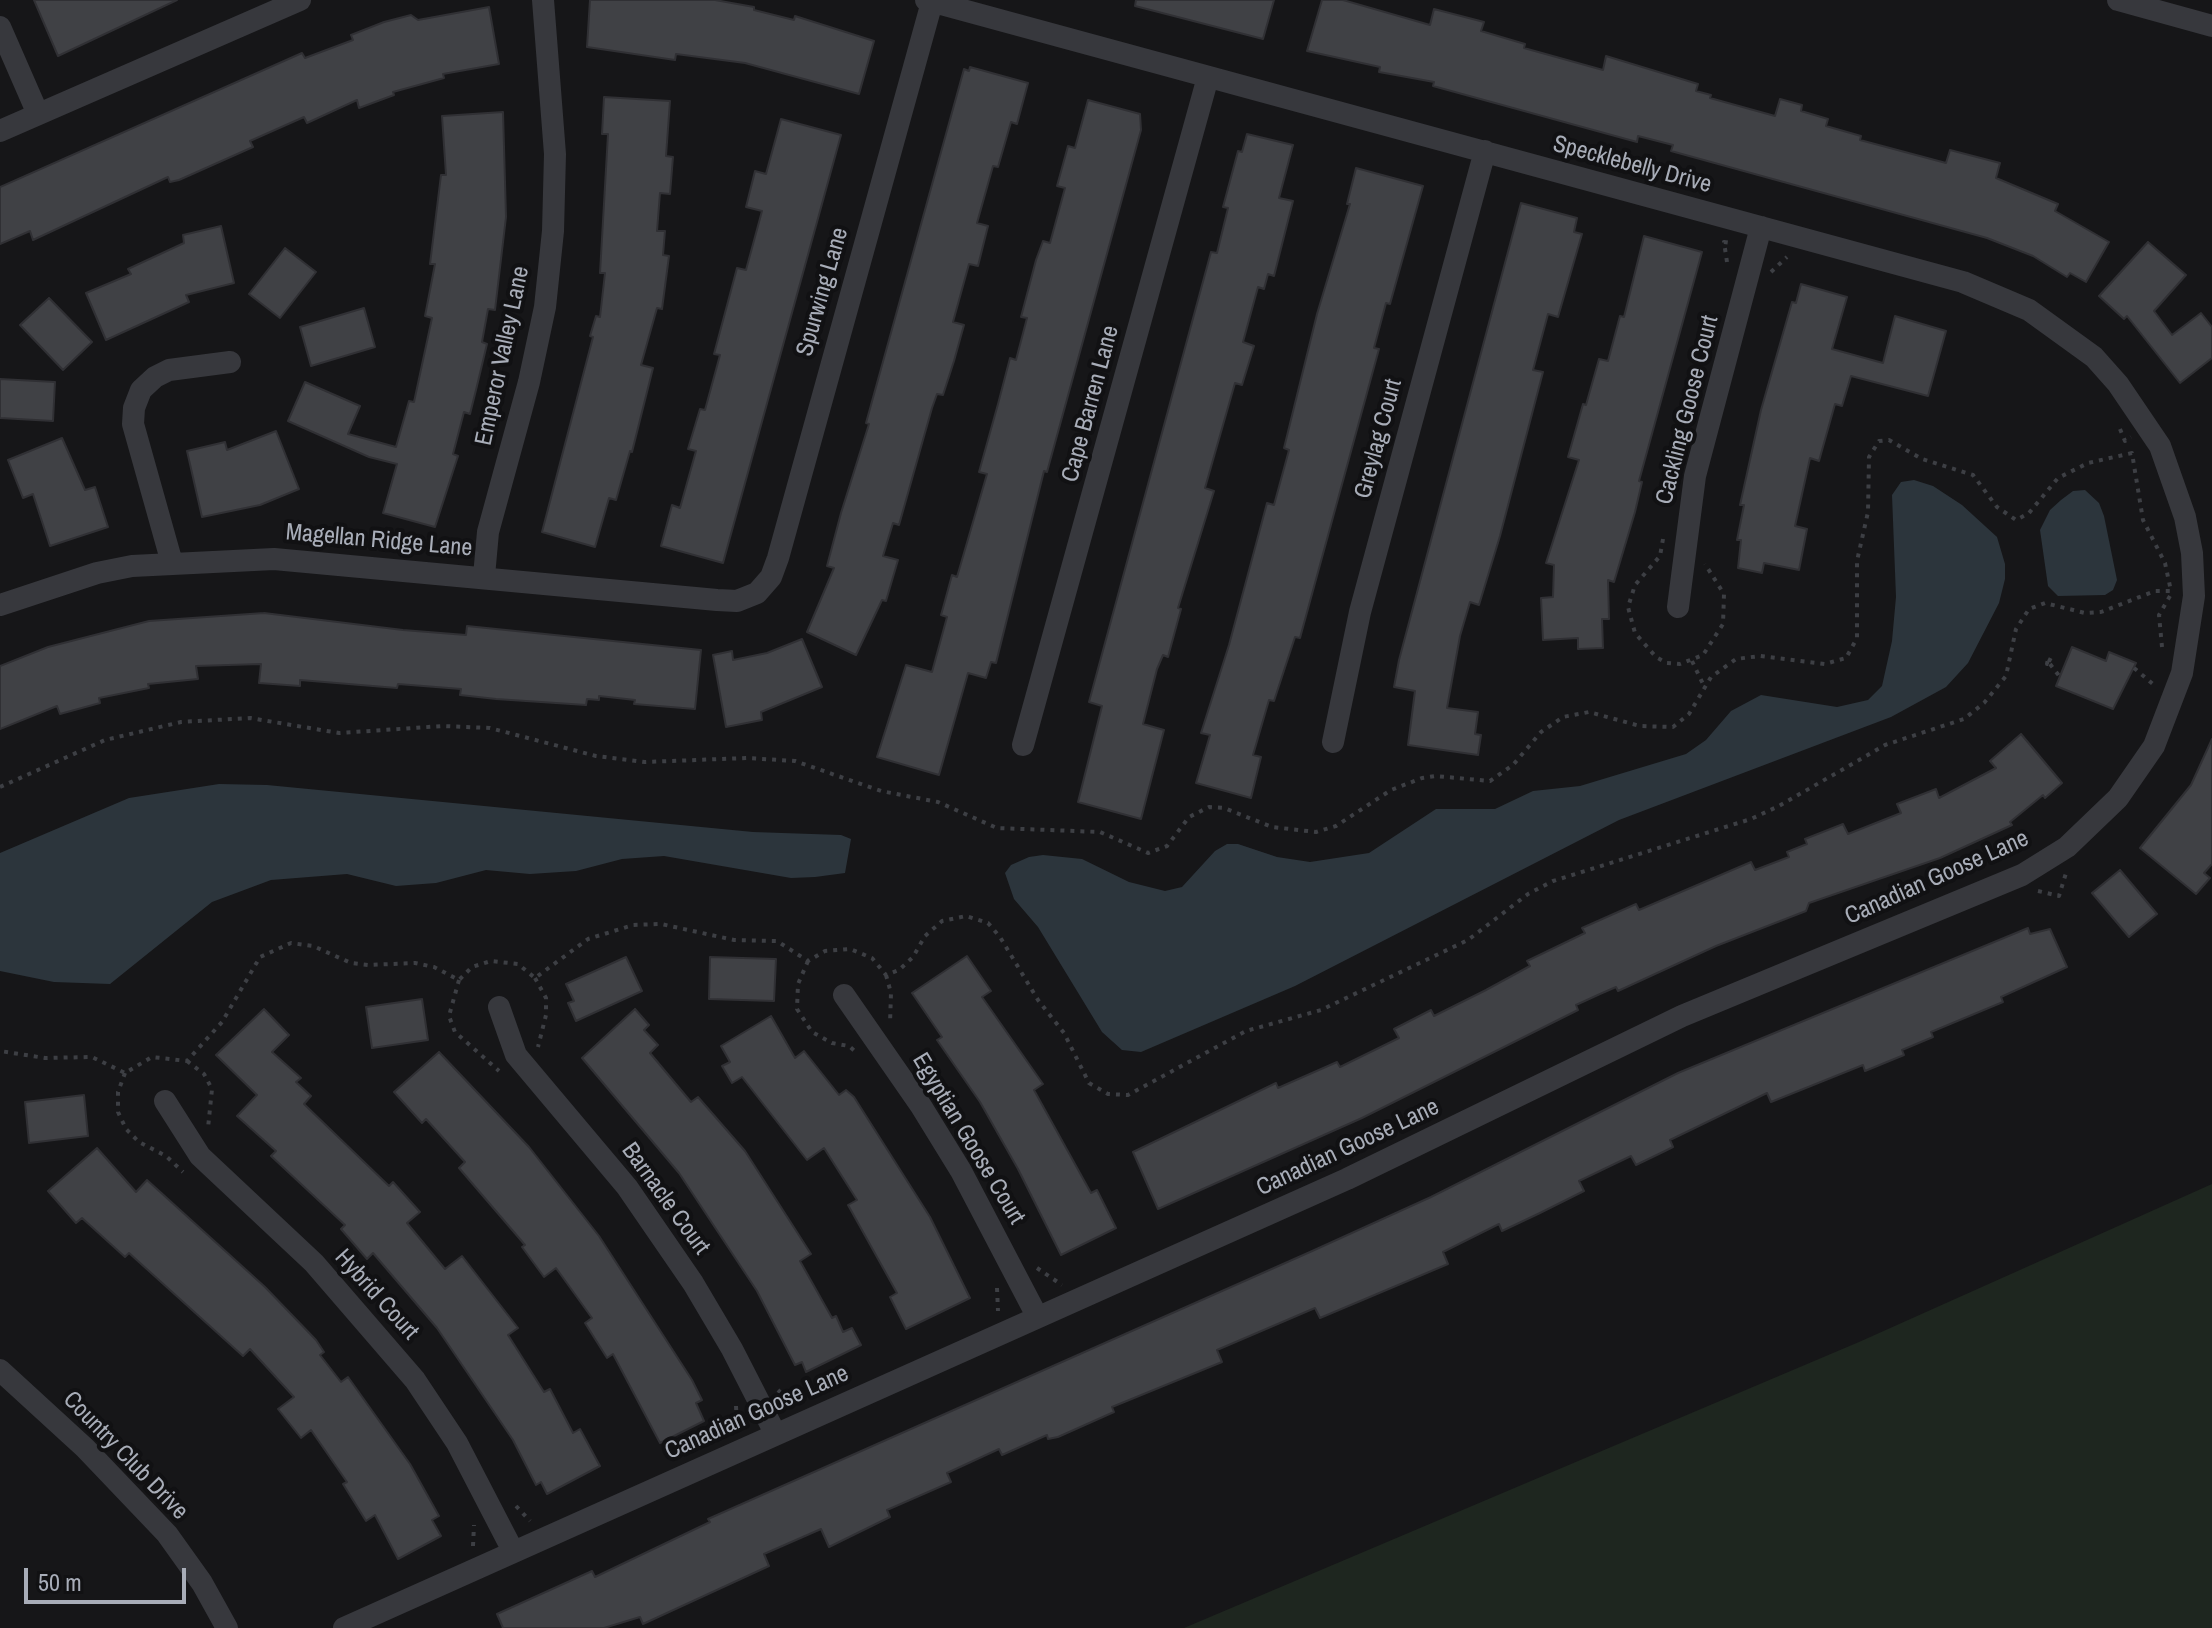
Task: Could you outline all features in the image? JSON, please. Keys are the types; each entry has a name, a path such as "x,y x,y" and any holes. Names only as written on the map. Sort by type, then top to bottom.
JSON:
{"street":[{"path":"0,131 300,0"},
{"name":"Emperor Valley Lane","path":"484,576 488,532 529,382 546,292 555,154 543,0"},
{"path":"2118,0 2212,26"},
{"name":"Specklebelly Drive","path":"929,1 1485,151 2000,295 2065,333 2118,384 2160,446 2185,517 2202,553"},
{"name":"Spurwing Lane","path":"757,593 771,577 778,558 929,1"},
{"path":"0,27 38,114"},
{"name":"Cape Barren Lane","path":"1023,745 1208,77"},
{"name":"Greylag Court","path":"1333,742 1360,612 1485,151"},
{"name":"Cackling Goose Court","path":"1678,607 1695,476 1761,227"},
{"path":"172,563 133,424 134,408 141,390 155,377 169,370 230,362"},
{"name":"Canadian Goose Lane","path":"344,1628 513,1551 770,1423 1033,1308 1347,1179 1682,1016 2022,875 2067,847 2118,798 2154,746 2182,673 2202,553"},
{"name":"Magellan Ridge Lane","path":"0,605 97,573 172,563 274,559 484,576 717,600 737,601 757,593"},
{"name":"Egyptian Goose Court","path":"844,995 921,1106 961,1171 1033,1308"},
{"name":"Barnacle Court","path":"499,1007 516,1055 578,1126 672,1249 713,1314 770,1423"},
{"name":"Hybrid Court","path":"165,1101 200,1156 331,1281 415,1380 457,1443 513,1551"},
{"name":"Country Club Drive","path":"0,1370 85,1448 167,1534 202,1583 227,1628"}],"path":[{"path":"0,787 105,740 204,719 250,718 352,733 475,727 609,758 659,763 747,758 807,763 881,791 938,802 997,828 1100,832 1148,853 1167,846 1189,817 1209,807 1224,808 1272,827 1316,832 1336,826 1391,790 1422,778 1435,776 1490,781 1513,765 1541,732 1563,717 1589,712 1640,726 1673,727 1689,714 1704,686 1722,666 1736,659 1760,656 1802,663 1835,664 1852,650 1858,619 1857,561 1869,499 1869,457 1879,441 1889,440 1922,459 1973,475 1997,507 2016,520 2029,513 2058,478 2088,463 2132,453"},
{"path":"2125,441 2132,453 2143,520 2165,563 2171,591 2159,615 2164,654"},
{"path":"860,1057 849,1046 832,1043 812,1032 797,1009 798,984 808,961 825,951 850,949 872,958 886,975 906,964 925,936 942,921 953,917 977,918 1000,937 1038,1000 1064,1033 1089,1083 1108,1094 1128,1095 1246,1031 1321,1010 1468,940 1528,894 1553,881 1751,819 1795,798 1885,745 1964,719 1984,703 2006,676 2016,629 2029,609 2045,603 2085,613 2101,612 2155,591 2180,591"},
{"path":"1692,661 1704,686"},
{"path":"2050,664 2060,677"},
{"path":"504,1076 455,1032 449,1016 459,980 472,967 491,961 518,964 535,978 588,939 607,931 649,924 734,940 777,941 808,961"},
{"path":"187,1061 222,1022 253,966 269,949 281,945 313,946 351,963 415,963 447,972 459,980"},
{"path":"0,1051 29,1057 92,1057 125,1073"},
{"path":"186,1175 166,1156 139,1142 126,1129 118,1112 118,1092 125,1073 152,1057 187,1061 204,1074 212,1089 209,1137"},
{"path":"993,1277 997,1287 998,1311"},
{"path":"984,1318 998,1311 1033,1308 1075,1277"},
{"path":"725,1433 737,1427 770,1423 800,1399"},
{"path":"734,1401 737,1427"},
{"path":"532,1520 543,1516"},
{"path":"473,1521 473,1546"}],"shaded area":[{"path":"1914,480 1933,486 1962,505 1997,537 2005,564 2005,579 1999,603 1968,663 1946,687 1891,717 1619,820 1295,986 1141,1052 1122,1050 1102,1032 1038,927 1014,899 1005,873 1011,865 1029,857 1043,855 1082,859 1129,882 1165,891 1182,887 1215,851 1227,844 1310,862 1369,853 1436,809 1495,809 1533,791 1580,786 1686,754 1706,740 1731,711 1761,695 1837,707 1868,700 1882,686 1892,641 1896,597 1892,495 1901,482"},
{"path":"2085,490 2099,503 2104,516 2117,580 2113,590 2105,595 2058,596 2048,586 2040,530 2050,510 2061,500 2073,491"},
{"path":"219,784 267,785 753,832 841,835 851,839 845,873 815,877 791,878 664,856 622,859 576,871 530,874 486,870 436,883 396,886 347,874 271,880 212,902 110,984 54,982 0,971 0,853 129,798"},
{"path":"2212,1184 2212,1628 1184,1628 1859,1342"}],"building":[{"path":"34,0 177,0 58,56"},
{"path":"590,0 715,0 754,7 754,10 794,20 795,16 874,41 859,94 745,63 676,54 675,60 587,47"},
{"path":"1136,0 1274,0 1263,39 1135,6"},
{"path":"1322,0 1343,0 1430,25 1434,9 1484,22 1481,31 1525,44 1524,48 1603,70 1606,56 1698,84 1696,91 1711,95 1710,98 1775,116 1780,99 1802,105 1801,111 1828,119 1826,126 1861,136 1860,140 1946,163 1950,150 2000,163 1996,178 2058,204 2055,211 2109,242 2086,282 2070,273 2067,277 2033,256 1987,238 1671,151 1673,145 1638,136 1637,142 1433,86 1434,82 1379,72 1380,67 1307,51"},
{"path":"489,7 499,64 443,74 444,78 393,92 394,95 359,108 357,100 307,123 304,117 250,141 253,147 179,180 170,182 168,177 33,240 30,231 0,244 0,187 302,53 305,58 353,40 351,35 384,22 411,15 418,20"},
{"path":"970,67 1028,83 1017,124 1011,122 998,167 993,166 977,223 988,226 978,266 969,264 953,322 964,325 954,361 943,395 937,394 899,525 893,523 883,556 898,560 886,601 882,600 856,655 807,632 834,568 827,566 841,513 869,424 866,423 964,69 969,71"},
{"path":"604,97 670,101 666,156 673,157 670,194 660,193 657,231 665,231 663,255 669,256 662,309 657,308 641,365 653,368 632,452 616,500 609,498 595,547 542,532 593,337 590,336 596,316 600,317 605,273 600,273 608,134 602,134"},
{"path":"1088,100 1140,114 1141,130 1047,472 1044,471 996,663 991,662 986,678 968,673 939,775 877,757 906,665 932,672 947,617 941,615 952,575 957,577 987,474 979,472 1010,358 1016,360 1027,318 1021,317 1036,260 1043,241 1050,243 1065,188 1057,186 1068,146 1075,148"},
{"path":"503,112 506,217 495,310 488,309 482,342 487,344 476,390 470,414 464,412 453,454 458,456 435,527 383,513 397,464 369,457 288,421 305,382 360,406 348,434 396,447 409,401 414,402 432,318 425,316 435,264 430,264 441,175 446,175 442,116"},
{"path":"781,119 841,135 723,563 661,546 672,505 680,508 696,451 688,449 700,409 705,410 720,355 714,354 737,268 746,270 762,211 746,207 755,171 766,174"},
{"path":"1247,134 1293,145 1279,198 1293,201 1274,276 1268,274 1264,289 1258,287 1243,342 1254,346 1242,385 1235,383 1205,488 1214,491 1178,608 1181,609 1168,657 1163,655 1157,669 1143,724 1164,730 1141,819 1078,802 1102,706 1089,702 1211,252 1217,253 1228,208 1223,207 1238,151 1242,152"},
{"path":"1356,168 1423,186 1390,304 1386,303 1374,348 1379,349 1300,638 1295,637 1274,701 1269,700 1253,755 1261,757 1251,798 1196,783 1210,735 1201,733 1229,645 1267,503 1274,505 1289,450 1284,448 1317,314 1350,204 1347,204"},
{"path":"1521,203 1577,218 1574,232 1582,234 1558,317 1548,314 1533,370 1543,372 1500,536 1479,605 1470,602 1460,636 1447,708 1478,712 1475,734 1481,735 1478,755 1408,745 1415,691 1394,687"},
{"path":"221,226 234,283 186,295 189,302 106,340 86,293 131,274 128,269 184,243 183,235"},
{"path":"1644,236 1702,252 1639,481 1642,482 1635,512 1614,582 1608,580 1609,619 1602,619 1603,648 1578,649 1578,638 1543,640 1541,598 1553,597 1554,565 1546,563 1579,460 1568,457 1583,404 1586,405 1599,359 1608,361 1620,316 1624,317"},
{"path":"2148,242 2186,275 2154,311 2172,335 2201,313 2212,327 2212,358 2180,383 2127,316 2124,319 2099,296"},
{"path":"285,248 316,272 280,318 249,294"},
{"path":"1801,284 1847,297 1832,349 1883,363 1895,316 1946,331 1928,396 1851,376 1842,406 1835,404 1819,461 1810,458 1795,526 1807,529 1799,570 1764,563 1762,573 1738,568 1741,540 1737,540 1744,505 1740,505 1761,410 1792,302 1796,303"},
{"path":"49,298 92,342 63,370 20,325"},
{"path":"364,308 375,347 311,366 300,327"},
{"path":"0,379 55,382 53,421 0,418"},
{"path":"276,431 299,489 260,505 202,517 187,451 225,442 227,450"},
{"path":"62,438 85,490 95,487 108,527 50,546 33,494 23,498 8,460"},
{"path":"264,613 403,630 466,635 467,626 701,650 695,709 634,704 635,700 599,696 599,700 587,699 586,705 496,699 460,695 461,689 398,684 397,688 300,680 300,686 259,683 261,664 196,666 198,679 148,684 149,688 99,698 100,703 60,714 57,706 0,729 0,666 48,647 149,621"},
{"path":"802,639 822,687 761,712 762,720 726,727 713,655 732,651 733,660 767,653"},
{"path":"2072,647 2106,661 2109,652 2136,663 2113,709 2056,686"},
{"path":"2021,734 2062,783 2010,822 2012,825 1940,858 1809,903 1806,911 1716,946 1618,991 1616,987 1600,994 1576,1005 1578,1010 1362,1118 1158,1209 1133,1152 1276,1083 1278,1088 1337,1062 1340,1067 1399,1038 1394,1029 1431,1010 1434,1016 1486,990 1530,966 1527,961 1585,933 1582,928 1636,904 1639,910 1751,862 1755,870 1789,857 1787,852 1807,844 1805,839 1843,824 1848,834 1901,813 1897,804 1936,789 1939,798 1996,768 1990,761"},
{"path":"2212,739 2212,864 2204,873 2210,878 2196,894 2140,848 2191,785"},
{"path":"2120,870 2157,914 2129,937 2092,893"},
{"path":"2028,928 2030,934 2050,929 2067,967 2001,997 2003,1002 1931,1032 1933,1037 1902,1050 1904,1055 1865,1071 1863,1065 1771,1102 1767,1093 1670,1140 1673,1147 1636,1165 1631,1156 1579,1181 1584,1191 1540,1213 1502,1231 1499,1224 1443,1252 1448,1264 1320,1318 1315,1308 1217,1350 1222,1362 1112,1407 1114,1412 1058,1437 1048,1439 1047,1435 1002,1455 999,1449 947,1473 951,1482 887,1510 890,1517 829,1547 821,1529 764,1554 769,1566 643,1624 640,1617 604,1628 503,1628 497,1614 592,1571 595,1577 710,1522 708,1519 1431,1197 1678,1073"},
{"path":"967,956 991,991 982,997 1043,1084 1034,1090 1091,1193 1097,1190 1116,1228 1061,1255 980,1102 937,1040 942,1037 912,993"},
{"path":"626,957 642,991 576,1021 568,1003 574,1001 566,984"},
{"path":"710,957 776,959 774,1001 709,999"},
{"path":"422,999 428,1040 372,1048 366,1007"},
{"path":"264,1009 289,1035 272,1052 301,1078 296,1082 311,1096 304,1104 389,1186 393,1182 420,1212 407,1223 445,1269 462,1256 518,1328 508,1335 544,1392 550,1389 573,1433 580,1429 600,1466 547,1494 541,1482 536,1485 513,1440 437,1328 373,1253 367,1259 341,1229 345,1225 271,1156 276,1151 237,1116 257,1095 216,1055"},
{"path":"635,1009 649,1025 644,1030 658,1045 650,1053 691,1102 698,1097 745,1151 811,1254 800,1261 832,1318 836,1316 843,1332 852,1328 861,1345 806,1372 802,1362 795,1365 757,1291 679,1173 582,1058"},
{"path":"771,1016 795,1058 804,1051 839,1095 846,1090 854,1097 930,1217 970,1298 906,1329 890,1297 897,1293 848,1205 857,1200 824,1148 807,1160 742,1077 732,1083 722,1066 730,1062 721,1046"},
{"path":"439,1052 529,1147 599,1236 692,1380 702,1400 696,1403 704,1421 660,1443 613,1354 607,1358 585,1323 592,1318 556,1268 544,1277 522,1247 525,1245 459,1168 465,1162 426,1119 422,1123 394,1092"},
{"path":"84,1095 88,1136 29,1143 25,1102"},
{"path":"97,1148 136,1192 147,1180 265,1287 316,1340 324,1352 320,1355 341,1382 348,1377 410,1464 439,1516 432,1520 441,1536 398,1559 375,1515 366,1521 343,1484 347,1482 311,1430 301,1438 278,1409 294,1397 250,1349 243,1356 129,1253 125,1257 82,1218 76,1223 48,1191"}]}
